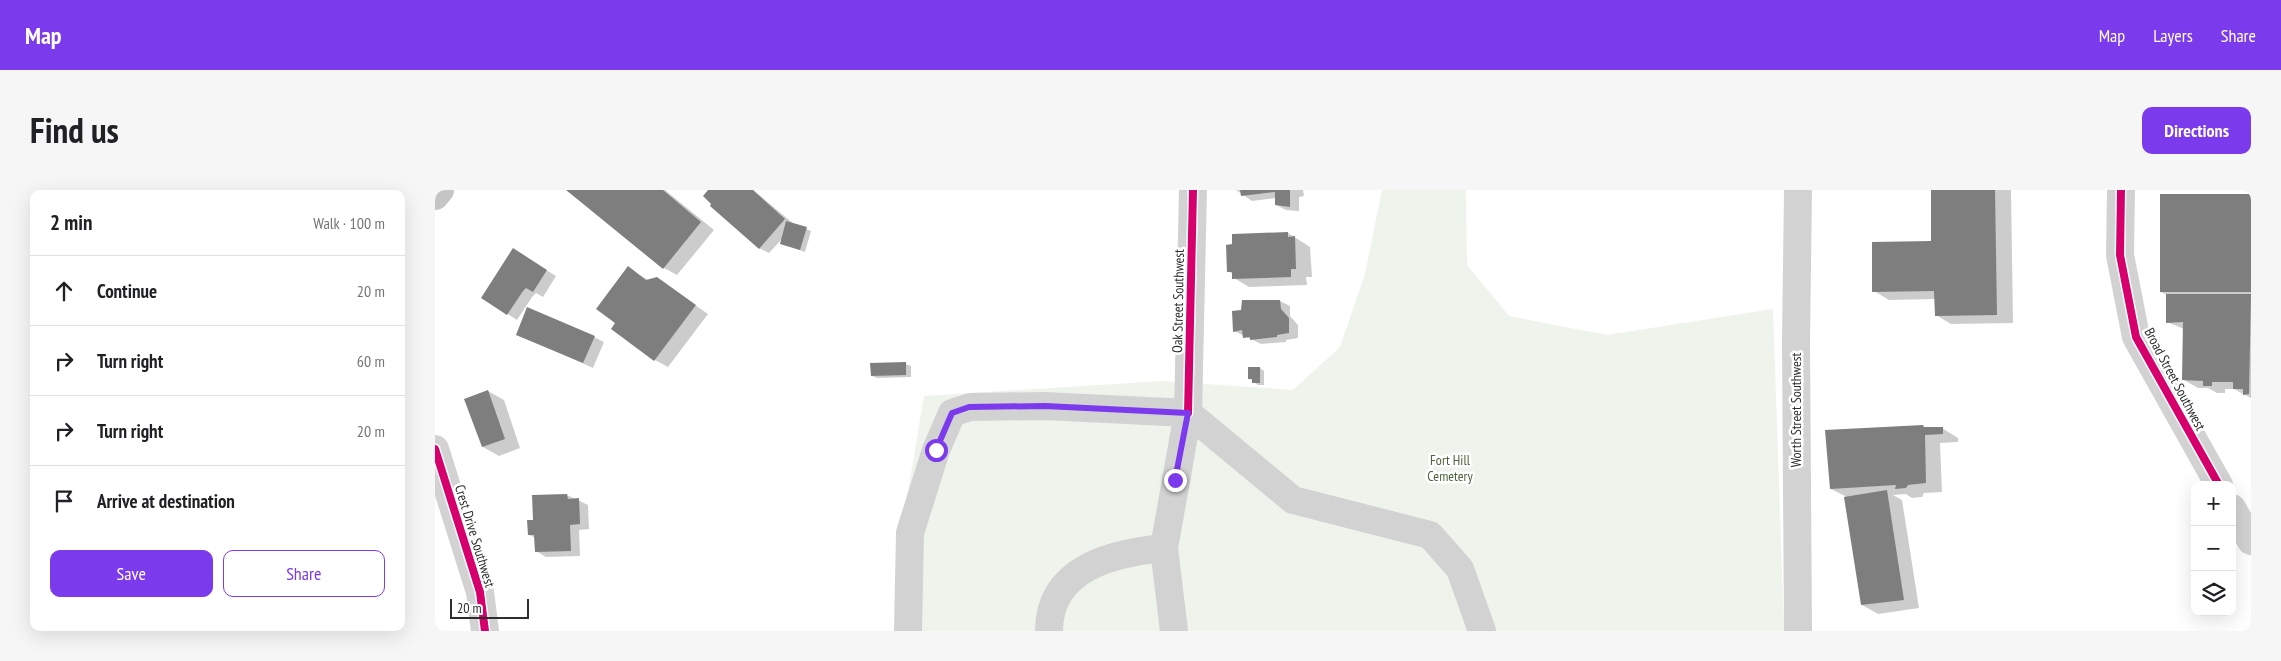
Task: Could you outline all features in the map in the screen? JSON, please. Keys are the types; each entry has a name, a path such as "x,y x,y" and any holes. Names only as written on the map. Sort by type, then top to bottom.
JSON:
{"main road":[{"path":"435,196 440,190"}],"street":[{"name":"Oak Street Southwest","path":"1174,631 1164,548 1188,413 1193,190"},
{"name":"Worth Street Southwest","path":"1798,190 1796,342 1798,631"},
{"name":"Broad Street Southwest","path":"2121,190 2119,255 2136,337 2217,481"},
{"path":"908,631 910,533 936,450 952,413 969,407 1045,406 1188,413 1293,500 1430,535 1460,569 1482,631"},
{"name":"Crest Drive Southwest","path":"435,449 480,592 485,631"},
{"path":"2236,515 2251,541"},
{"path":"1049,631 1053,604 1065,586 1085,568 1104,559 1133,551 1164,548"}],"green space":[{"name":"Fort Hill Cemetery","path":"1382,190 1466,190 1467,265 1509,316 1607,335 1773,309 1784,631 899,631 900,539 924,396 1163,381 1293,390 1340,347 1365,274"}],"building":[{"path":"566,190 663,190 701,222 663,269"},
{"path":"708,190 753,190 785,219 759,249 710,206 711,204 703,196"},
{"path":"1240,190 1290,190 1290,207 1275,205 1275,192 1241,196"},
{"path":"1931,190 1995,190 1997,315 1935,316 1934,291 1872,292 1872,242 1931,241"},
{"path":"2160,194 2251,194 2251,292 2160,292"},
{"path":"786,221 807,227 800,250 780,244"},
{"path":"1288,232 1288,237 1295,236 1296,269 1291,269 1291,277 1232,279 1232,272 1227,272 1226,245 1232,244 1232,234"},
{"path":"513,248 547,270 533,292 526,288 507,315 481,298"},
{"path":"628,266 646,280 657,277 696,305 654,361 611,329 615,323 596,309"},
{"path":"2166,294 2251,294 2249,394 2243,395 2243,389 2233,389 2233,382 2212,382 2212,386 2203,386 2203,381 2182,380 2183,322 2166,323"},
{"path":"1242,300 1280,300 1281,309 1289,318 1289,333 1277,335 1277,337 1250,340 1250,337 1243,338 1242,330 1233,332 1232,311 1241,310"},
{"path":"527,307 595,336 583,363 516,335"},
{"path":"906,362 906,375 871,376 870,363"},
{"path":"1248,367 1260,367 1260,383 1252,383 1252,379 1248,379"},
{"path":"488,390 505,439 482,447 464,399"},
{"path":"1923,425 1924,427 1943,427 1943,434 1925,435 1926,483 1895,489 1896,485 1830,489 1825,430"},
{"path":"1887,490 1904,600 1861,605 1844,497"},
{"path":"567,494 568,499 579,498 580,524 570,525 571,551 535,552 534,535 528,535 527,520 533,520 532,495"}],"cycle path":[{"path":"1188,413 1193,190"},
{"path":"2121,190 2120,255 2136,337 2217,481"},
{"path":"435,449 480,592 485,631"}],"route":[{"path":"936,450 952,413 969,407 1045,406 1188,413 1175,480"}]}
